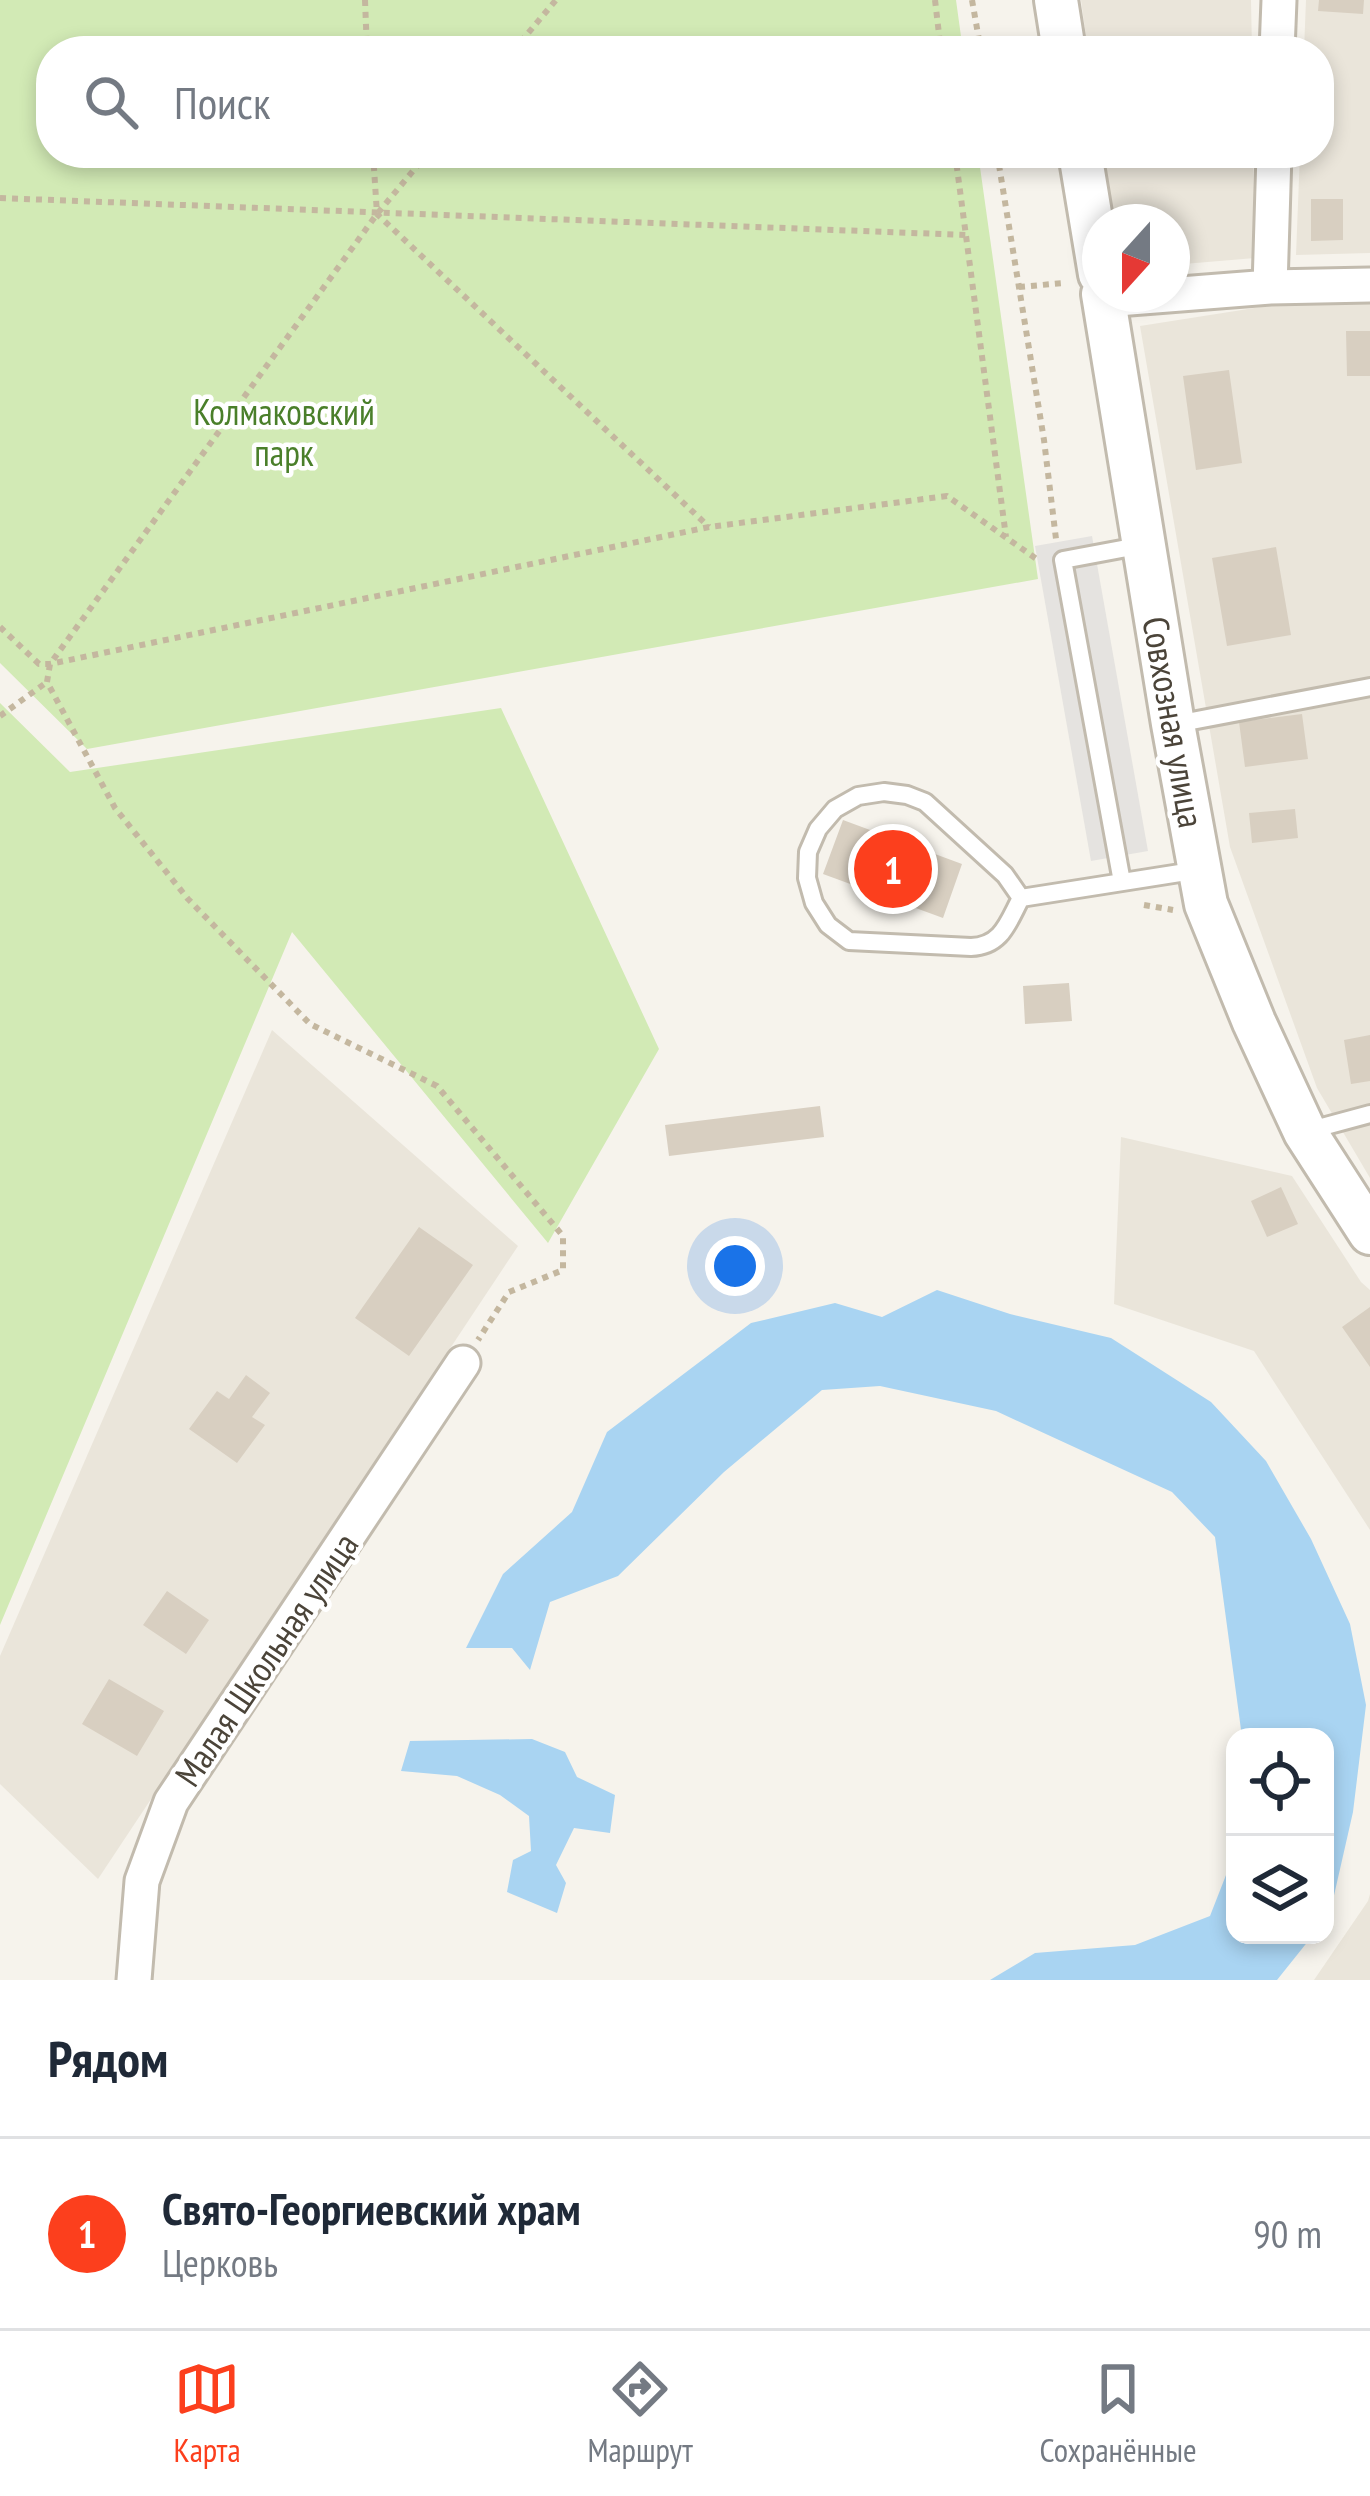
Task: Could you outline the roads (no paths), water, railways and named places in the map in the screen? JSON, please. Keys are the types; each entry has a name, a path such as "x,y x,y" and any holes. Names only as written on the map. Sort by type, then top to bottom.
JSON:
{"street":[{"path":"1056,0 1062,36"},
{"path":"1278,36 1279,0"},
{"name":"Совхозная улица","path":"1083,168 1087,204"},
{"path":"1270,287 1274,168"},
{"path":"1190,287 1370,285"},
{"name":"Совхозная улица","path":"1102,312 1206,904 1305,1132 1370,1233"},
{"name":"Малая Школьная улица","path":"134,1980 142,1881 171,1802 463,1363"}],"lane":[{"path":"1121,882 1063,560 1144,544"},
{"path":"1173,724 1370,687"},
{"path":"1022,898 989,860 925,802 907,795 858,796 835,809 818,829 808,852 807,878 814,903 828,925 849,940 986,946 996,941 1022,898 1200,870"},
{"path":"1305,1132 1370,1114"}],"water":[{"path":"937,1290 1010,1314 1111,1338 1211,1402 1266,1461 1311,1539 1350,1624 1366,1705 1353,1812 1334,1895 1334,1728 1241,1728 1215,1537 1172,1492 996,1411 880,1386 822,1390 724,1472 618,1576 550,1602 530,1670 512,1648 466,1648 503,1574 572,1512 607,1432 751,1323 835,1303 882,1317"},
{"path":"532,1739 565,1752 577,1777 615,1795 610,1833 574,1828 556,1865 566,1883 557,1913 507,1892 513,1860 531,1851 529,1816 500,1795 457,1776 401,1771 410,1741"},
{"path":"1226,1875 1226,1944 1306,1944 1277,1980 990,1980 1035,1953 1135,1945 1210,1916"}],"place":[{"name":"Свято-Георгиевский храм","path":"893,869"}],"park label":[{"name":"Колмаковский парк","path":"284,432"}]}
